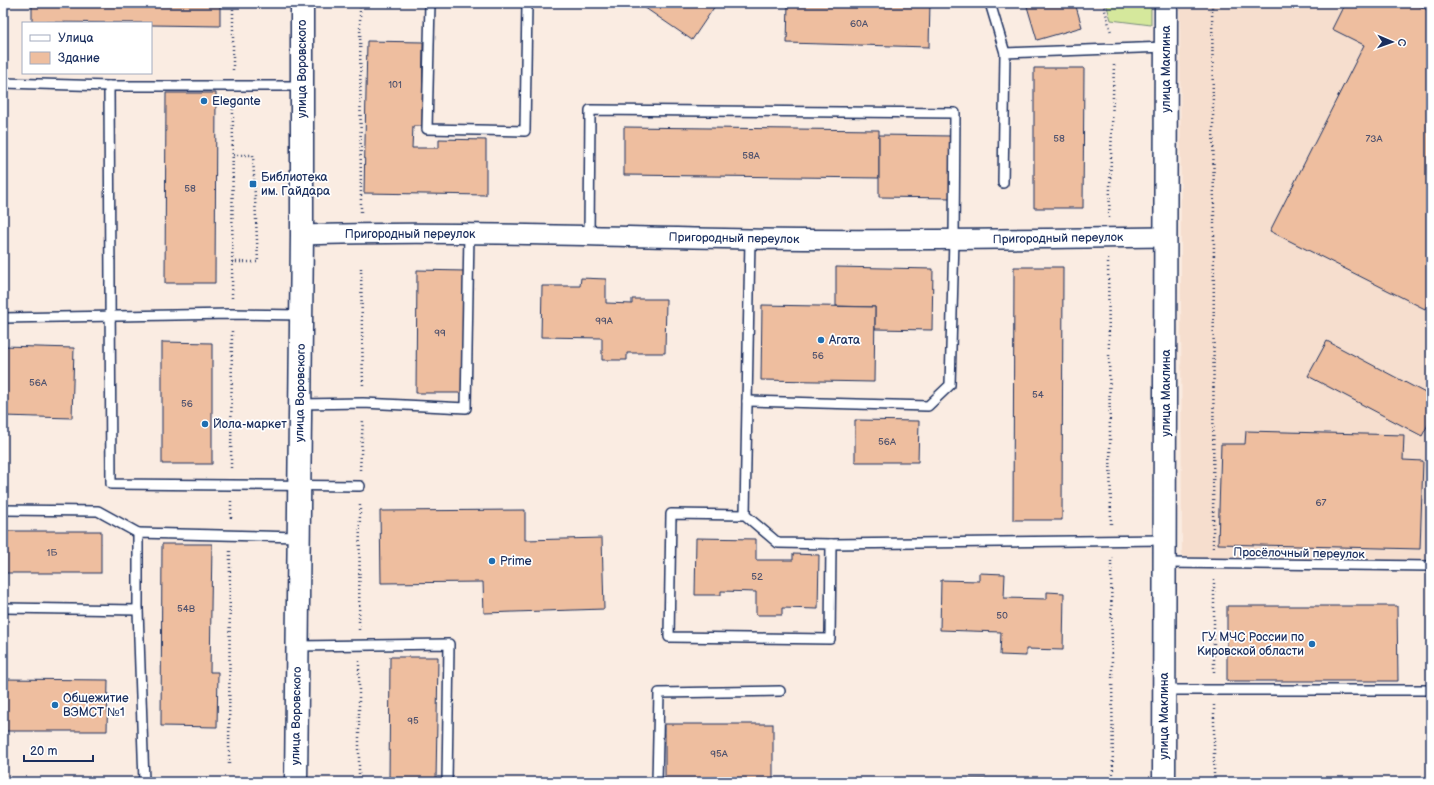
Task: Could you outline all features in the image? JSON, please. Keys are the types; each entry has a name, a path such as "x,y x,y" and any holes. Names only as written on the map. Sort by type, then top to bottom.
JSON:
{"main road":[{"name":"улица Воровского","path":"296,782 302,236 302,3"},
{"name":"улица Маклина","path":"1164,782 1166,563 1166,3"}],"street":[{"name":"Пригородный переулок","path":"302,236 360,233 469,233 750,239 1166,237"}],"lane":[{"path":"430,3 427,129 525,131 527,3"},
{"path":"990,3 1005,53 1003,182"},
{"path":"1005,53 1166,47"},
{"path":"3,83 110,86 302,86"},
{"path":"110,86 111,484 360,486"},
{"path":"589,236 590,110 955,114 954,239 950,385 928,406 748,401"},
{"path":"300,404 363,403 466,408 469,233"},
{"path":"745,515 750,239"},
{"path":"3,318 232,314 301,316"},
{"path":"3,510 98,511 138,533 298,537"},
{"path":"831,544 830,639 669,637 671,514 745,515 778,543 831,544 1166,540"},
{"path":"138,533 138,610 144,782"},
{"name":"Просёлочный переулок","path":"1166,563 1431,566"},
{"path":"3,608 138,610"},
{"path":"297,646 448,644 447,782"},
{"path":"1164,690 1431,690"},
{"path":"656,782 659,694 780,691"}],"path":[{"path":"231,508 233,3"},
{"path":"360,3 361,214"},
{"path":"1103,3 1115,49 1108,238 1113,782"},
{"path":"1212,3 1214,217 1214,782"},
{"path":"232,155 253,156 258,262 232,262"},
{"path":"359,616 360,486 363,403 361,268"},
{"path":"229,764 230,563"},
{"path":"359,646 359,782"}],"shaded area":[{"path":"1180,3 1431,3 1431,567 1182,564"}],"green space":[{"path":"1106,3 1151,3 1151,25 1111,20"}],"building":[{"path":"32,3 220,3 220,26 152,25 152,22 32,22"},
{"path":"638,3 717,3 692,40"},
{"path":"788,3 930,3 929,47 787,43"},
{"path":"1026,3 1075,3 1082,27 1037,40"},
{"path":"1345,3 1414,3 1431,12 1431,298 1425,309 1270,231 1364,45 1332,29"},
{"path":"367,41 423,42 422,126 413,126 412,148 439,148 439,139 486,140 486,195 364,193"},
{"path":"1034,68 1084,68 1083,208 1034,208"},
{"path":"166,93 216,93 215,283 165,283"},
{"path":"624,127 879,130 879,178 624,175"},
{"path":"879,135 952,136 951,198 879,197"},
{"path":"836,267 933,269 932,330 875,329 875,307 836,306"},
{"path":"1014,267 1063,267 1062,520 1013,520"},
{"path":"417,270 465,271 463,393 416,393"},
{"path":"581,278 606,279 606,303 632,304 632,299 666,299 665,353 627,353 627,360 602,360 602,338 541,337 542,286 580,286"},
{"path":"762,305 875,307 874,382 761,380"},
{"path":"1327,341 1431,396 1431,419 1422,436 1308,376"},
{"path":"162,342 212,343 212,464 162,464"},
{"path":"3,346 74,348 72,418 3,416"},
{"path":"855,420 919,421 918,462 855,462"},
{"path":"1246,431 1404,435 1403,460 1423,461 1420,549 1218,544 1221,444 1245,444"},
{"name":"Prime","path":"525,510 525,540 602,538 604,609 484,613 483,582 381,583 380,511"},
{"path":"3,531 101,531 101,573 3,573"},
{"path":"696,538 756,539 756,560 793,560 793,554 819,555 818,609 782,608 782,615 756,615 756,592 721,591 721,595 695,595"},
{"path":"162,544 212,544 210,672 218,672 217,727 161,726"},
{"path":"979,573 1005,574 1004,598 1047,599 1047,592 1064,593 1063,650 1026,649 1026,656 1000,655 1001,632 940,630 941,580 979,581"},
{"name":"ГУ МЧС России по Кировской области","path":"1227,606 1397,606 1398,681 1227,681"},
{"path":"390,657 438,657 436,782 389,782"},
{"name":"Общежитие ВЭМСТ №1","path":"3,679 108,680 107,731 3,731"},
{"path":"665,724 773,724 773,782 665,782"},
{"path":"1092,778 1092,782 840,782 840,780"}],"place":[{"name":"Elegante","path":"204,101"},
{"name":"Библиотека им. Гайдара","path":"253,184"},
{"name":"Агата","path":"821,340"},
{"name":"Йола-маркет","path":"205,424"},
{"name":"Prime","path":"492,561"},
{"name":"ГУ МЧС России по Кировской области","path":"1312,644"},
{"name":"Общежитие ВЭМСТ №1","path":"55,705"}]}
